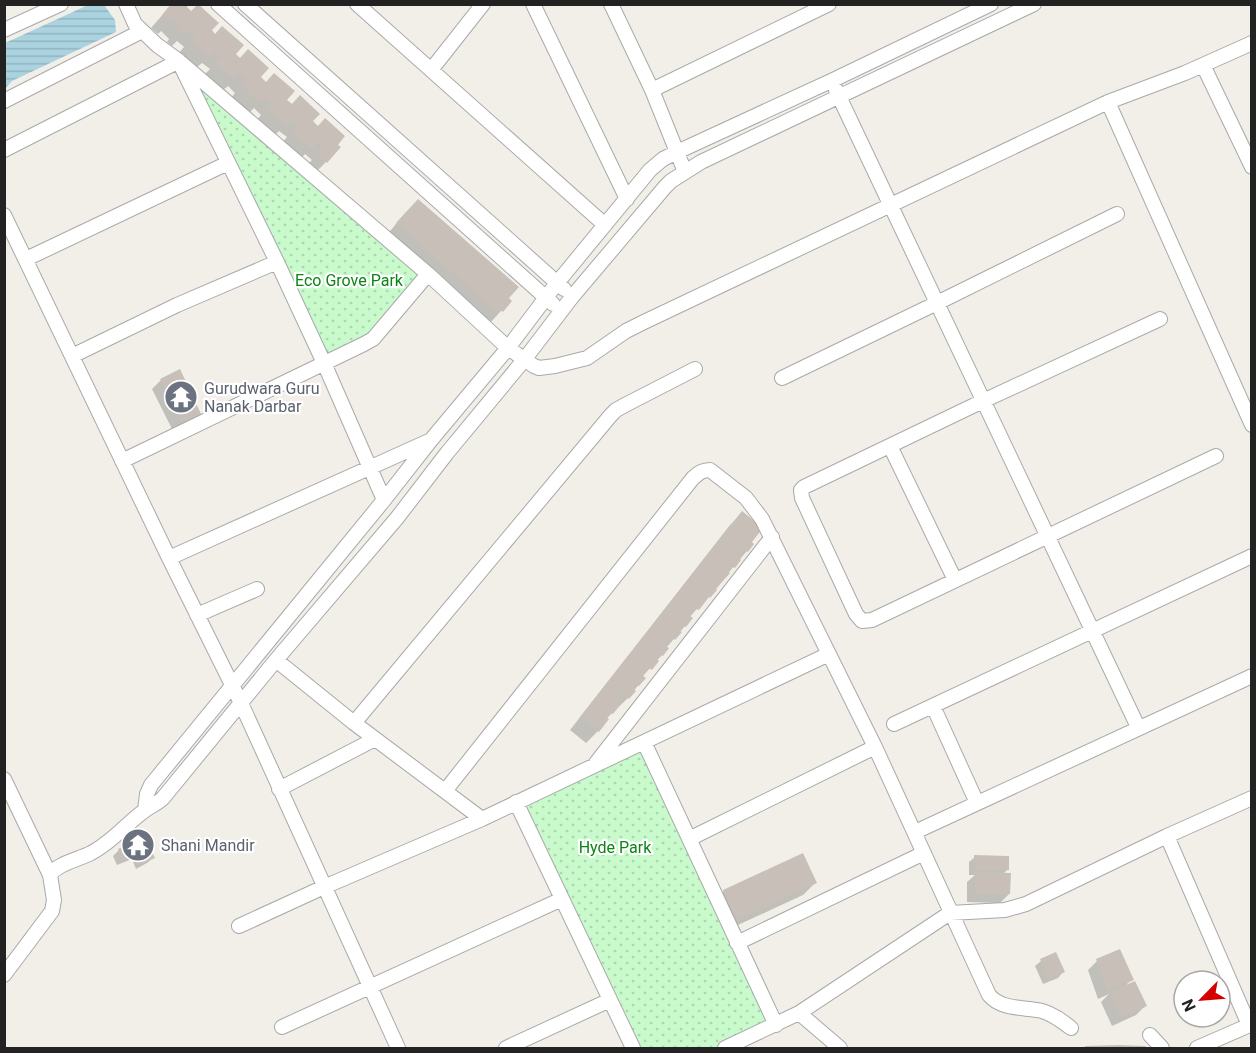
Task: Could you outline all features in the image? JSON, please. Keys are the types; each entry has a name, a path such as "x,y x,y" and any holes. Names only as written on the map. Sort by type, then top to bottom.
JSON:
{"street":[{"path":"4,30 61,4"},
{"path":"126,4 135,24 142,31 428,273 508,348 539,368 587,358 626,331 644,322 1108,102 1203,66 1251,43"},
{"path":"218,4 561,311"},
{"path":"245,4 572,297"},
{"path":"357,4 605,225"},
{"path":"431,70 483,4"},
{"path":"533,4 627,199"},
{"path":"611,4 652,90 685,172"},
{"path":"652,90 829,4"},
{"path":"145,810 151,785 508,348 557,283 650,170 663,159 677,152 991,4"},
{"path":"50,875 54,869 100,848 163,798 397,518 572,297 671,181 701,162 1034,4"},
{"path":"4,100 142,31"},
{"path":"4,150 179,61"},
{"path":"179,61 277,262 384,500"},
{"path":"1203,66 1251,167"},
{"path":"831,81 1138,727"},
{"path":"1108,102 1251,425"},
{"path":"26,260 228,163"},
{"path":"4,214 241,703 398,1048"},
{"path":"782,378 1117,214"},
{"path":"72,356 177,305 277,262"},
{"path":"123,461 373,339 428,273"},
{"path":"1160,319 804,487 801,490 802,498 856,614 862,621 872,620 1216,456"},
{"path":"354,723 611,415 616,410 695,369"},
{"path":"169,558 431,440"},
{"path":"890,446 955,580"},
{"path":"445,791 699,473 710,470 746,498 772,537 875,747 985,988 994,1001 1044,1011 1071,1028"},
{"path":"595,765 772,537"},
{"path":"894,724 1251,556"},
{"path":"197,615 257,589"},
{"path":"239,926 482,819 829,654"},
{"path":"276,660 354,723 482,819"},
{"path":"915,832 1251,676"},
{"path":"933,706 977,803"},
{"path":"279,789 375,738"},
{"path":"644,742 776,1025"},
{"path":"689,839 875,747"},
{"path":"4,779 50,875 54,900 52,911 4,975"},
{"path":"725,1048 799,1013 950,913 994,911 1016,907 1037,899 1251,798"},
{"path":"516,802 633,1048"},
{"path":"1167,836 1250,1025 1197,1048"},
{"path":"737,943 924,853"},
{"path":"282,1028 562,899"},
{"path":"506,1048 610,1000"},
{"path":"799,1013 840,1048"},
{"path":"1150,1035 1162,1048"}],"green space":[{"name":"Eco Grove Park","path":"190,76 424,275 368,337 327,357"},
{"name":"Hyde Park","path":"642,750 769,1024 715,1048 639,1048 524,808"}],"water":[{"path":"88,5 104,5 115,20 116,32 12,81 5,89 5,43"}],"building":[{"path":"171,4 189,4 187,7 191,11 198,4 219,23 212,30 215,34 222,26 244,45 236,54 240,58 248,49 269,68 261,77 266,82 274,73 295,91 287,100 292,104 300,95 320,114 313,121 318,126 325,118 345,136 338,145 341,147 327,163 317,154 322,147 318,143 312,149 292,131 297,125 292,120 286,126 267,109 272,103 266,97 261,104 241,86 246,80 240,74 235,80 215,63 220,57 214,52 209,57 190,40 195,35 189,30 185,35 177,29 180,26 173,20 171,23 162,15"},
{"path":"418,199 519,287 509,298 512,301 503,312 500,309 497,312 396,223"},
{"name":"Gurudwara Guru Nanak Darbar","path":"180,369 201,414 182,423 160,379"},
{"path":"742,511 763,528 752,542 754,544 748,552 745,549 735,568 733,567 699,610 696,609 690,616 693,618 686,627 684,626 675,640 672,637 665,646 669,648 663,656 657,659 659,661 652,670 649,668 643,676 646,678 639,686 636,684 633,688 636,691 629,699 623,695 618,702 621,704 607,718 609,719 599,732 580,717"},
{"name":"Shani Mandir","path":"143,834 155,858 142,864 138,854 123,861 118,849"},
{"path":"803,853 817,883 737,920 723,890"},
{"path":"974,855 1009,856 1009,870 974,870"},
{"path":"975,872 1011,873 1010,894 975,894"},
{"path":"1120,949 1134,980 1107,991 1096,959"},
{"path":"1056,952 1065,972 1048,980 1040,959"},
{"path":"1135,981 1147,1006 1121,1018 1109,992"},
{"path":"1085,1046 1146,1046 1146,1048 1085,1048"}],"place":[{"name":"Gurudwara Guru Nanak Darbar","path":"181,397"},
{"name":"Shani Mandir","path":"138,845"}]}
